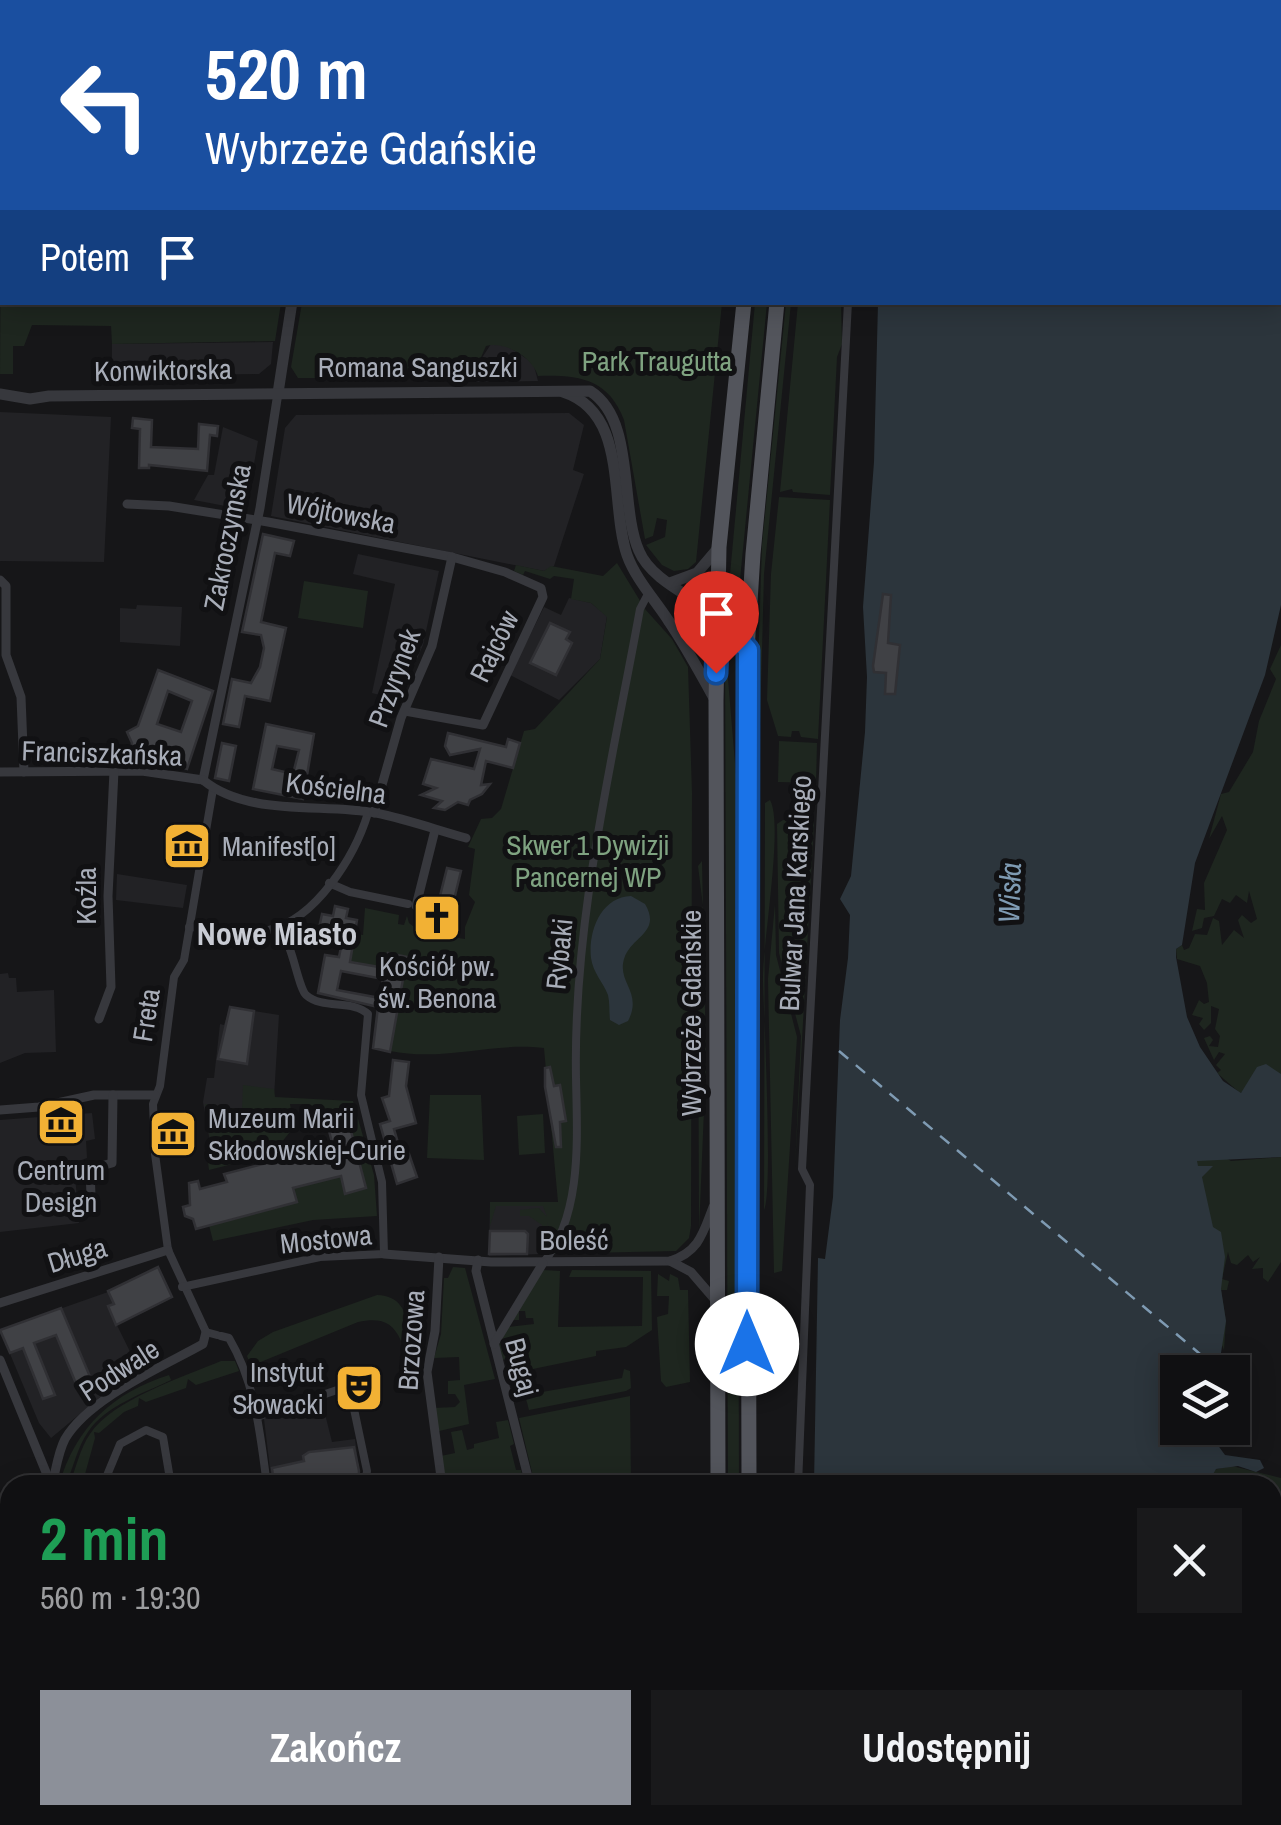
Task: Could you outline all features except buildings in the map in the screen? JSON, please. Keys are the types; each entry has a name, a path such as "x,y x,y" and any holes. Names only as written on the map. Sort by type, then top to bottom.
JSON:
{"main road":[{"name":"Wybrzeże Gdańskie","path":"718,1475 716,701 720,547 744,305"},
{"name":"Wybrzeże Gdańskie","path":"749,1475 748,650 752,554 777,305"}],"street":[{"name":"Zakroczymska","path":"203,780 256,522 292,305"},
{"name":"Bulwar Jana Karskiego","path":"798,1475 810,1186 802,1169 848,305"},
{"name":"Romana Sanguszki","path":"559,391 586,403 600,418 627,554 716,701"},
{"name":"Romana Sanguszki","path":"278,394 590,391 612,414 636,545 646,564 718,616 748,650"},
{"name":"Konwiktorska","path":"0,394 30,399 278,394"},
{"name":"Wójtowska","path":"127,504 169,506 452,557 505,572 542,591"},
{"path":"670,582 698,573 720,547"},
{"name":"Przyrynek","path":"371,813 405,711 432,646 452,557"},
{"path":"0,580 6,586 7,661 21,697 24,772"},
{"name":"Rajców","path":"405,711 483,725 542,591"},
{"name":"Rybaki","path":"543,1263 564,1222 571,1192 576,1144 575,1016 581,949 640,609 649,592"},
{"name":"Franciszkańska","path":"0,772 114,771 203,780"},
{"name":"Koźla","path":"99,1019 111,987 108,896 114,771"},
{"path":"203,780 212,790"},
{"name":"Kościelna","path":"212,790 304,808 371,813 466,838"},
{"name":"Freta","path":"212,790 184,960 175,974 160,1086 155,1095 155,1154 168,1250 182,1287 214,1334 228,1338 239,1356 257,1417 266,1475"},
{"path":"190,927 241,932 279,926 303,912 329,883 371,813"},
{"path":"329,883 350,892 412,905 435,830"},
{"path":"279,926 294,953 299,982 314,1000 361,1008 368,1014 361,1095 382,1182 384,1254"},
{"path":"226,945 241,932"},
{"path":"0,1110 113,1095 155,1095"},
{"path":"92,1196 91,1168 112,1163 113,1095"},
{"path":"670,1261 684,1257 700,1242 716,1200"},
{"name":"Długa","path":"0,1303 168,1250"},
{"name":"Mostowa","path":"182,1287 320,1257 384,1254 478,1260"},
{"name":"Brzozowa","path":"439,1257 435,1331 427,1372 441,1475"},
{"name":"Boleść","path":"478,1260 670,1261"},
{"name":"Bugaj","path":"478,1260 476,1271 493,1346 527,1475"},
{"path":"670,1261 691,1272 716,1301"},
{"path":"493,1346 526,1285 543,1263"},
{"name":"Podwale","path":"43,1460 54,1459 68,1435 99,1406 214,1334"},
{"path":"0,1360 48,1475"},
{"path":"257,1417 343,1388 350,1390 366,1475"},
{"path":"106,1475 124,1440 146,1430 163,1437 169,1475"},
{"name":"Podwale","path":"54,1475 60,1451"}],"shaded area":[{"path":"273,342 271,364 259,374 112,376 112,344"},
{"path":"491,344 506,345 527,359 534,366 538,381 472,382 472,373"},
{"path":"0,412 111,417 104,562 0,561"},
{"path":"569,413 584,425 573,470 584,474 554,566 544,571 271,516 285,428 296,415"},
{"path":"223,427 258,441 246,510 194,500 208,475 214,475"},
{"path":"358,554 439,571 423,645 399,700 372,693 395,584 353,574"},
{"path":"569,598 591,603 607,616 600,659 559,700 510,675 544,607 561,615"},
{"path":"137,605 182,607 180,646 120,642 120,608 136,609"},
{"path":"117,874 187,885 183,908 116,900"},
{"path":"8,973 9,978 16,978 17,992 54,990 56,1052 25,1053 0,1063 0,974"},
{"path":"230,1007 279,1015 274,1097 212,1153 203,1102 207,1078 214,1078 220,1024 224,1025"},
{"path":"92,1113 95,1139 86,1141 87,1158 74,1163 79,1223 0,1232 0,1120"},
{"path":"490,1202 558,1203 554,1227 540,1254 489,1256"},
{"path":"108,1292 114,1304 108,1307 141,1374 99,1398 51,1438 39,1423 0,1330"},
{"path":"322,1402 332,1442 355,1439 360,1475 271,1475 264,1419"}],"green space":[{"path":"0,305 281,305 275,341 112,344 111,326 32,325 24,346 13,346 13,374 0,374"},
{"name":"Park Traugutta","path":"302,305 722,305 696,562 688,569 674,571 662,565 646,545 665,537 667,520 657,518 653,536 645,539 624,420 609,395 590,382 538,376 524,357 493,345 486,346 472,378 298,378 291,367"},
{"path":"755,305 767,305 735,631 726,618"},
{"path":"786,305 791,305 764,574 760,725 756,725 762,545"},
{"path":"798,305 841,305 842,344 837,357 830,495 792,489 780,492"},
{"path":"779,497 830,500 818,739 801,737 799,731 792,731 791,737 778,736 767,700 771,574"},
{"name":"Skwer 1 Dywizji Pancernej WP","path":"617,563 688,667 692,793 691,1226 689,1238 676,1251 540,1254 548,1238 548,1222 543,1234 542,1225 529,1216 520,1216 520,1210 539,1208 547,1217 543,1206 496,1206 490,1226 490,1202 558,1202 544,1048 504,1047 429,1054 390,1051 407,957 388,954 385,968 350,962 356,934 363,935 365,908 399,915 398,924 404,925 407,916 409,923 422,933 465,939 465,927 475,902 469,895 475,849 468,847 481,819 492,818 501,809 524,731 535,729 600,659 607,617 591,603 571,599 574,579 550,579 525,571 523,575 514,571 516,565 544,571 551,566 603,576"},
{"path":"304,581 368,591 363,628 298,618"},
{"path":"725,643 737,787 739,1475 728,1475"},
{"path":"1281,645 1281,1079 1240,1093 1217,1073 1221,1070 1216,1065 1225,1054 1219,1052 1214,1060 1204,1038 1210,1036 1213,1040 1209,1046 1218,1047 1220,1036 1215,1029 1219,1009 1211,1006 1211,1023 1204,1030 1199,1024 1203,1018 1192,1015 1199,1000 1209,1002 1200,966 1177,959 1176,949 1182,945 1184,950 1189,948 1195,934 1207,935 1213,918 1219,921 1222,945 1234,930 1244,938 1238,920 1242,915 1251,923 1257,919 1249,891 1247,903 1236,895 1230,903 1222,899 1214,916 1204,918 1202,928 1192,931 1197,909 1205,910 1204,883 1227,830 1222,816 1209,839 1221,794 1229,792 1253,752 1259,721 1276,679 1270,669"},
{"path":"779,741 817,743 816,783 778,782"},
{"path":"770,800 775,834 765,952 765,803"},
{"path":"783,820 814,822 795,1168 801,1036 779,953 777,824"},
{"path":"702,861 703,905 698,866"},
{"path":"775,904 776,955 797,1037 782,1271 774,1273 768,979"},
{"path":"703,906 706,1061 699,1231 698,923"},
{"path":"764,1020 768,1140 764,1210"},
{"path":"243,1085 274,1089 275,1097 353,1101 374,1175 377,1216 313,1220 213,1241 209,1225 296,1201 293,1188 341,1176 345,1194 366,1188 345,1108 305,1113 303,1104 290,1104 294,1127 272,1154 209,1170 207,1154 212,1152 205,1104 242,1110"},
{"path":"430,1095 481,1095 484,1160 427,1158"},
{"path":"543,1114 545,1153 519,1155 517,1116"},
{"path":"1224,1157 1231,1161 1281,1157 1281,1262 1268,1282 1263,1278 1263,1268 1252,1269 1260,1257 1253,1262 1248,1255 1237,1265 1231,1263 1228,1252 1222,1279 1229,1281 1227,1290 1221,1290 1226,1321 1224,1350 1147,1172 1120,1178 1111,1170 1115,1158 1179,1161"},
{"path":"453,1267 465,1268 495,1379 464,1385 469,1424 435,1432 434,1408 455,1407 460,1402 455,1394 448,1394 448,1381 460,1380 459,1357 434,1358 441,1334 444,1278 448,1278"},
{"path":"543,1270 560,1271 558,1327 642,1326 643,1277 569,1277 572,1270 651,1271 652,1330 626,1347 528,1370 525,1355 502,1360 499,1345 508,1327 534,1324 533,1318 526,1318 525,1311 519,1311 519,1320 513,1320"},
{"path":"658,1274 669,1281 670,1274 678,1278 680,1290 688,1290 690,1382 666,1387 661,1381 657,1317 668,1314 669,1296 657,1296"},
{"path":"377,1295 392,1298 401,1306 410,1331 406,1339 401,1341 384,1322 358,1322 251,1366 247,1356 258,1341 273,1332"},
{"path":"221,1361 235,1361 239,1371 196,1385 188,1379 186,1388 146,1402 139,1398 138,1406 124,1412 99,1433 94,1432 85,1475 73,1475 83,1446 100,1422 150,1390"},
{"path":"624,1369 630,1371 631,1388 626,1391 529,1410 525,1395 622,1378"},
{"path":"169,1375 171,1380 104,1415 88,1432 69,1475 62,1475 75,1445 99,1415 149,1382"},
{"path":"630,1396 631,1475 533,1475 519,1418"},
{"path":"508,1420 516,1470 521,1470 522,1475 444,1475 441,1456 455,1453 451,1432 462,1430 467,1450 474,1448 474,1444 499,1438 496,1422"},
{"path":"1232,1466 1269,1475 1207,1475 1208,1471"}],"water":[{"name":"Wisła","path":"878,305 1281,305 1281,605 1265,675 1195,863 1182,945 1176,949 1176,957 1187,1017 1200,1047 1223,1081 1241,1093 1257,1067 1266,1064 1281,1074 1281,1157 1197,1161 1198,1166 1213,1166 1202,1177 1213,1227 1221,1232 1225,1257 1221,1289 1226,1321 1221,1355 1160,1355 1160,1445 1218,1445 1225,1455 1260,1460 1264,1468 1256,1472 1238,1466 1216,1469 1213,1475 814,1475 818,1258 825,1259 833,1197 840,1020 850,915 840,899 851,876 865,732 863,607 874,462"},
{"path":"631,896 645,904 650,922 624,959 624,975 633,1002 628,1021 619,1025 610,1020 608,995 594,968 592,937 604,909"}],"ferry route":[{"path":"839,1051 1201,1355"}],"place":[{"name":"Manifest[o]","path":"187,846"},
{"name":"Kościół pw. św. Benona","path":"437,918"},
{"name":"Centrum Design","path":"61,1122"},
{"name":"Muzeum Marii Skłodowskiej-Curie","path":"173,1134"},
{"name":"Instytut Słowacki","path":"359,1388"}],"district":[{"name":"Nowe Miasto","path":"277,934"}],"route":[{"path":"716,673 718,616 748,650 747,1344"}]}
